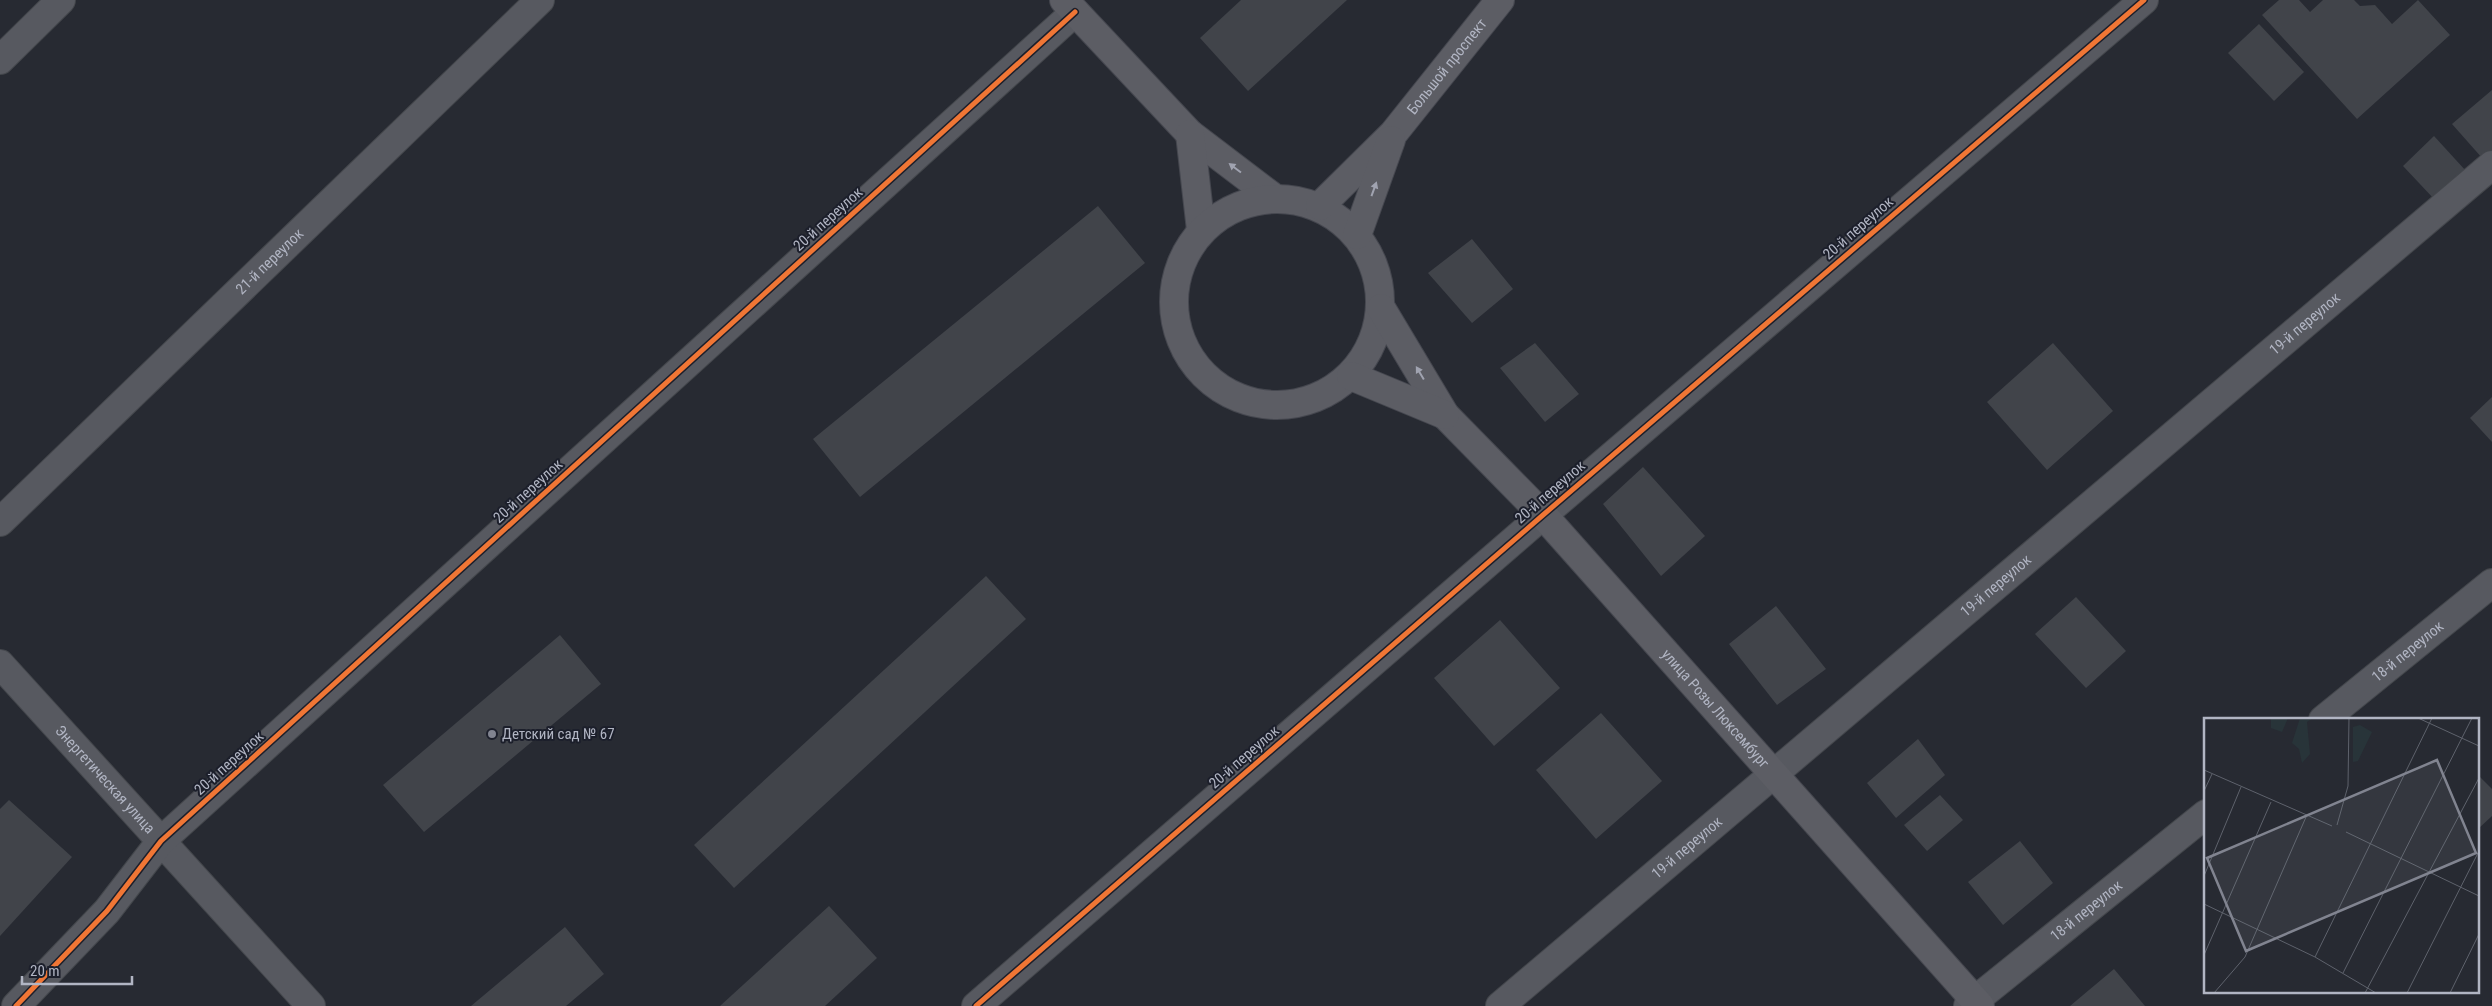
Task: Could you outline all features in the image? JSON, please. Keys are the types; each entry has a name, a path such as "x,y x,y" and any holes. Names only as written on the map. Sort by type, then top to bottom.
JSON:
{"street":[{"path":"0,60 61,0"},
{"name":"21-й переулок","path":"0,522 540,0"},
{"name":"Большой проспект","path":"1320,206 1394,134 1500,0"},
{"name":"20-й переулок","path":"976,1006 1543,515 2144,0"},
{"name":"20-й переулок","path":"16,1006 107,910 161,841 1069,6"},
{"name":"улица Розы Люксембург","path":"1069,6 1190,134 1274,198"},
{"path":"1190,134 1201,230"},
{"name":"Большой проспект","path":"1357,235 1394,134"},
{"name":"19-й переулок","path":"1500,1006 1775,775 2492,165"},
{"name":"улица Розы Люксембург","path":"1274,198 1320,206 1357,235 1379,279 1381,308 1376,334 1351,376 1314,399 1289,405 1258,404 1225,392 1193,363 1180,338 1173,308 1174,293 1186,252 1201,230 1221,214 1234,207 1274,198"},
{"name":"улица Розы Люксембург","path":"1381,308 1445,415 1543,515 1775,775 1974,1004"},
{"name":"улица Розы Люксембург","path":"1351,376 1445,415"},
{"name":"18-й переулок","path":"2325,718 2492,583"},
{"name":"Энергетическая улица","path":"0,664 311,1006"},
{"name":"18-й переулок","path":"1974,1004 2204,816"}],"building":[{"path":"1241,0 1347,0 1248,91 1200,38"},
{"path":"2279,0 2299,0 2310,12 2323,0 2354,0 2360,6 2375,5 2392,24 2418,0 2450,35 2357,119 2262,15"},
{"path":"2259,24 2304,72 2274,101 2228,53"},
{"path":"2492,90 2492,151 2483,159 2452,124"},
{"path":"2434,136 2466,171 2435,200 2403,166"},
{"path":"1098,206 1145,263 860,497 813,439"},
{"path":"1472,239 1513,289 1472,323 1428,273"},
{"path":"1535,343 1579,394 1545,422 1500,368"},
{"path":"2053,343 2113,411 2047,470 1987,402"},
{"path":"2492,397 2492,442 2470,418"},
{"path":"1643,467 1705,536 1661,576 1603,504"},
{"path":"986,576 1026,619 734,888 694,845"},
{"path":"2076,597 2126,651 2086,688 2035,634"},
{"path":"1776,606 1826,669 1777,705 1729,644"},
{"path":"1500,620 1560,688 1494,746 1434,678"},
{"name":"Детский сад № 67","path":"560,635 601,684 424,832 383,785"},
{"path":"1601,713 1662,781 1596,839 1536,770"},
{"path":"1918,739 1945,775 1896,818 1867,783"},
{"path":"2480,777 2492,789 2492,816 2480,827"},
{"path":"1940,795 1963,820 1927,851 1904,825"},
{"path":"9,800 72,857 0,936 0,809"},
{"path":"2020,841 2053,883 2003,925 1968,882"},
{"path":"829,906 877,958 825,1006 720,1006"},
{"path":"565,927 604,974 566,1006 471,1006"},
{"path":"2114,969 2145,1006 2070,1006"}],"cycle path":[{"path":"976,1006 1543,515 2144,0"},
{"path":"16,1006 107,911 161,841 1075,12"}],"place":[{"name":"Детский сад № 67","path":"492,734"}]}
